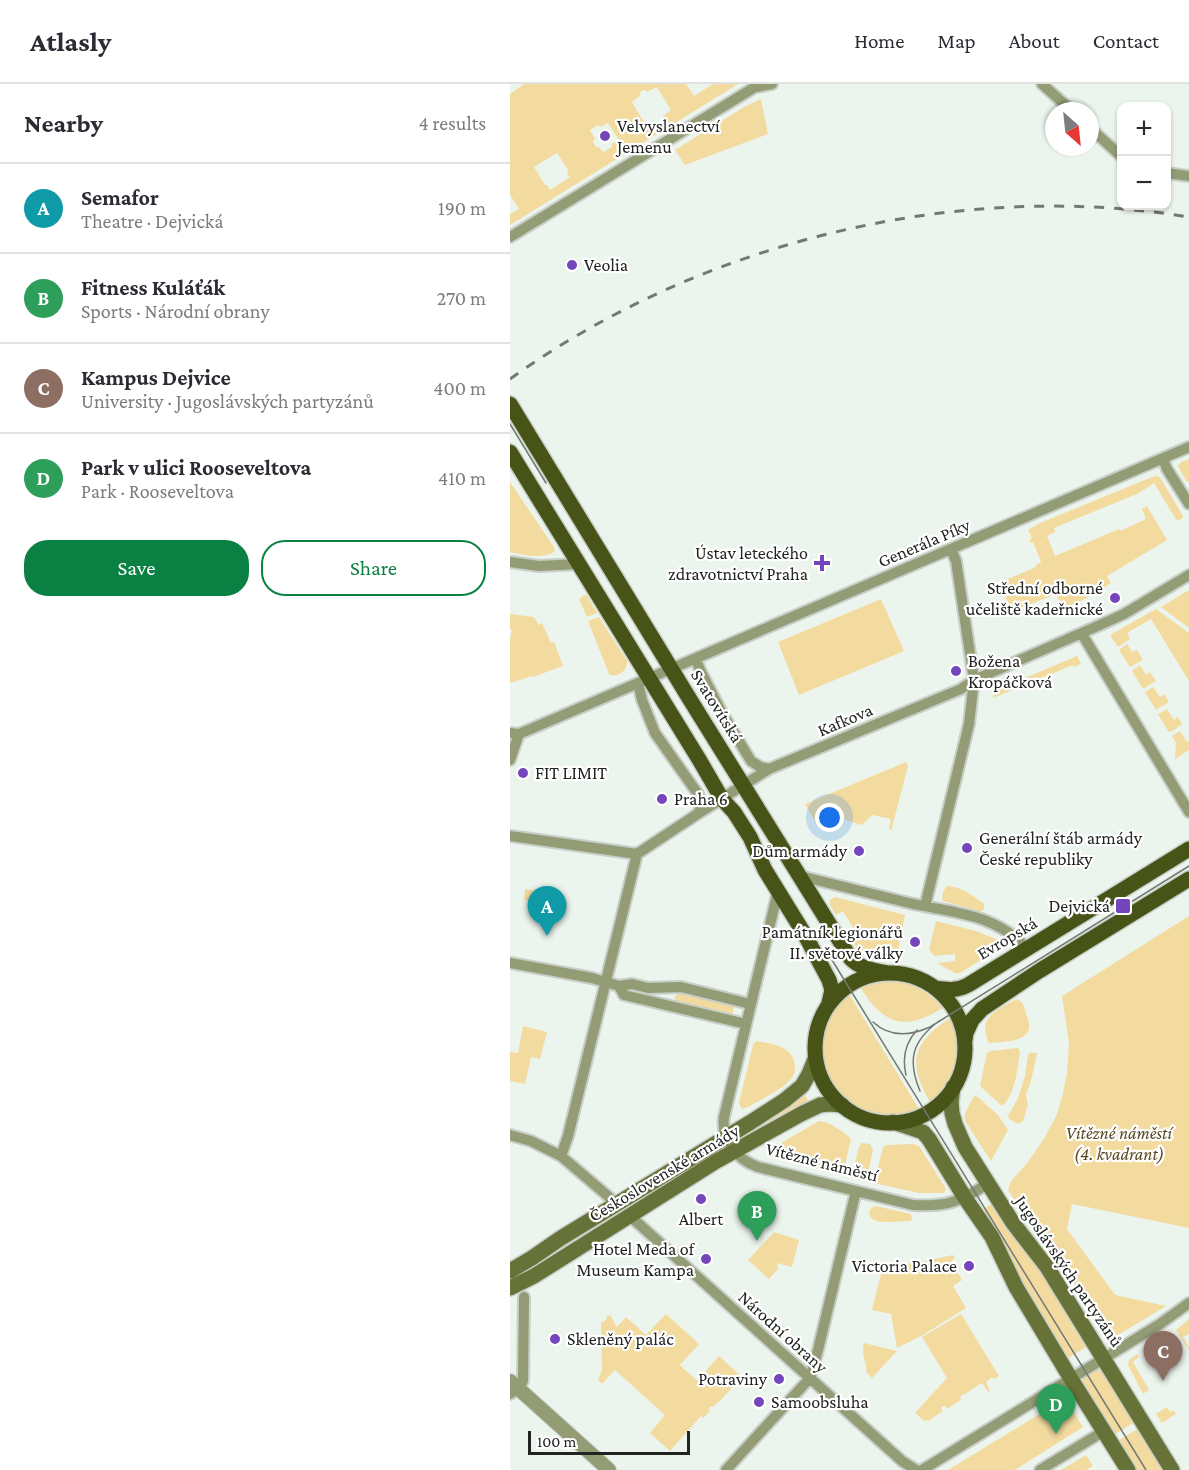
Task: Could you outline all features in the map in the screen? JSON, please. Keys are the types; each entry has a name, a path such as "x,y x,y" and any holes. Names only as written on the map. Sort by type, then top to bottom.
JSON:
{"main road":[{"name":"Svatovítská","path":"510,404 851,959 859,966 887,973"},
{"path":"510,452 579,564 644,681 700,761 722,799 734,812 750,837 765,870 805,935 829,980 832,990 829,1003"},
{"name":"Evropská","path":"934,987 950,990 962,988 1189,849"},
{"path":"965,1040 956,1011 934,987 907,975 887,973 871,975 853,982 829,1003 816,1030 814,1049 819,1072 825,1085 842,1106 866,1119 884,1123 915,1118 939,1104 953,1087 963,1064 969,1026 982,1009 1039,971 1189,879"},
{"name":"Československé armády","path":"510,1271 776,1105 802,1086 816,1059"},
{"name":"Jugoslávských partyzánů","path":"953,1087 951,1102 955,1124 965,1147 1013,1223 1047,1268 1172,1470"},
{"name":"Československé armády","path":"510,1288 534,1276 711,1165 814,1107 829,1104 842,1106"},
{"path":"893,1122 926,1134 992,1237 1016,1287 1128,1470"}],"street":[{"path":"510,237 758,86 772,84"},
{"path":"1042,84 1062,102"},
{"path":"1099,136 1120,156"},
{"path":"1171,174 1189,176"},
{"name":"Generála Píky","path":"514,733 644,681 1189,447"},
{"path":"1163,459 1189,504"},
{"path":"925,906 969,724 974,680 956,561 951,549"},
{"path":"510,562 539,566 579,564"},
{"name":"Kafkova","path":"637,854 769,769 961,689 974,680 1082,634 1124,614 1189,575"},
{"path":"1082,634 1189,812"},
{"name":"Svatovítská","path":"696,658 722,713 751,761 760,767 769,769"},
{"path":"644,681 642,700 655,733 698,794 701,803 699,813"},
{"path":"510,760 514,733"},
{"path":"510,836 637,854 568,1136 561,1156"},
{"path":"800,876 972,915 1011,933 1027,950"},
{"path":"734,1152 723,1129 724,1117 778,891"},
{"path":"510,963 618,986 632,984 648,988 681,987 750,1004"},
{"path":"618,986 624,995 746,1024"},
{"path":"510,1135 561,1156 616,1205"},
{"name":"Vítězné náměstí","path":"734,1152 745,1161 758,1167 914,1205 950,1204 965,1198 987,1184"},
{"path":"726,1470 810,1378 856,1191"},
{"name":"Národní obrany","path":"630,1216 902,1461 916,1470"},
{"path":"524,1296 524,1375 523,1381 513,1388 609,1470"},
{"path":"922,1470 1160,1324 1189,1303"},
{"path":"1040,1470 1104,1431"}],"green space":[{"path":"524,84 686,84 694,96 713,84 738,84 510,225 510,214 519,209 510,195 510,94","holes":["657,87 671,110 663,116 666,121 658,126 655,121 646,126 632,102 640,96 641,91 647,92","608,123 619,140 603,152 593,142 595,139 590,130 598,125 600,127","557,153 570,177 550,190 534,167"]},
{"path":"761,99 768,134 685,165 675,150"},
{"path":"1189,459 1189,482 1186,481 1178,466"},
{"path":"1157,476 1161,479 1183,518 1177,521 1154,483 1139,493 1054,528 1055,532 1047,536 1055,556 1146,519 1142,509 1147,506 1167,540 1107,576 1111,583 1085,599 1062,609 1056,594 1008,613 1003,581 1036,567 1041,562 1033,542 1030,543 1032,538 1028,530 1040,523"},
{"path":"510,482 555,551 539,556 510,552"},
{"path":"1189,590 1189,628 1161,607"},
{"path":"584,595 587,596 597,613 587,617 579,599"},
{"path":"881,599 904,651 799,695 778,642"},
{"path":"1156,609 1189,633 1189,681 1151,619 1127,633 1130,639 1118,647 1110,635"},
{"path":"510,614 534,617 539,625 542,623 551,643 554,642 563,666 510,683 512,630 510,629"},
{"path":"599,617 627,661 622,673 609,674 588,621"},
{"path":"1127,644 1132,652 1137,650 1143,660 1130,667 1119,650"},
{"path":"1077,656 1081,664 1074,667 1073,665 993,698 994,691"},
{"path":"1140,665 1146,675 1150,672 1156,681 1143,689 1132,671"},
{"path":"1153,687 1160,697 1164,694 1169,702 1156,710 1145,692"},
{"path":"1167,709 1174,720 1178,717 1182,724 1171,732 1168,731 1158,714"},
{"path":"1180,731 1187,742 1189,741 1189,750 1175,759 1176,743 1172,736"},
{"path":"906,762 908,766 891,831 889,829 891,819 872,815 862,825 826,814 824,823 818,826 805,804"},
{"path":"947,886 971,895 984,904 984,909 979,911 943,901 944,889"},
{"path":"525,889 553,893 552,904 524,900"},
{"path":"835,897 905,915 898,950 863,952 857,948 849,935 855,931 843,911 836,915 829,903"},
{"name":"Vítězné náměstí (4. kvadrant)","path":"1189,916 1189,1228 1072,1204 1067,1229 1115,1295 1166,1306 1113,1336 1104,1329 1050,1246 1008,1190 1011,1181 1028,1162 1045,1137 1057,1114 1063,1093 1069,1043 1062,996"},
{"path":"936,921 976,931 1001,941 1001,944 999,949 960,973 955,973 937,963 955,961 955,954 934,956 929,949"},
{"path":"882,981 900,982 916,987 943,1008 917,1020 896,1021 878,1010 860,987"},
{"path":"680,993 734,1006 732,1015 677,1002 675,996"},
{"path":"849,994 919,1109 892,1115 868,1112 847,1100 832,1083 824,1062 823,1039 831,1015"},
{"path":"1017,999 1023,1005 1029,1021 1029,1030 1021,1038 1015,1040 988,1042 985,1027 990,1016"},
{"path":"950,1018 956,1041 955,1064 947,1085 930,1102 918,1076 917,1055 928,1036"},
{"path":"523,1026 547,1032 540,1059 531,1057 525,1084 510,1081 510,1052 518,1053"},
{"path":"756,1041 787,1050 794,1060 794,1072 781,1088 742,1109 739,1103 753,1045"},
{"path":"1018,1048 1020,1052 1015,1081 1007,1101 1002,1106 980,1086 987,1053"},
{"path":"1030,1053 1037,1053 1026,1095 1028,1105 1023,1121 1018,1124 1008,1116 1018,1098"},
{"path":"804,1093 810,1104 736,1140"},
{"path":"974,1096 998,1115 1008,1130 991,1161 965,1121 965,1113"},
{"path":"819,1121 836,1127 851,1139 843,1174 773,1158 769,1151 771,1149"},
{"path":"862,1143 870,1144 873,1150 867,1177 863,1179 852,1175"},
{"path":"912,1144 919,1146 923,1152 946,1189 944,1193 919,1193 874,1183 883,1147"},
{"path":"992,1204 1006,1226 1031,1255 1088,1346 1065,1360 1022,1288 983,1209"},
{"path":"876,1206 911,1214 912,1219 911,1221 892,1222 874,1220 869,1212"},
{"path":"774,1232 799,1240 792,1267 777,1263 778,1269 769,1279 748,1260"},
{"path":"953,1255 955,1258 951,1261 962,1280 953,1286 966,1308 897,1348 891,1314 872,1310 882,1270 877,1268 878,1265 916,1263"},
{"path":"666,1314 699,1344 680,1365 697,1381 719,1356 742,1377 720,1401 708,1409 710,1411 703,1418 701,1416 670,1451 650,1433 665,1415 615,1370 602,1384 598,1380 602,1370 601,1323 607,1319 606,1317 610,1315 617,1327 626,1317 646,1335"},
{"path":"961,1314 999,1376 994,1379 992,1377 986,1382 990,1391 988,1392 982,1383 960,1397 961,1400 947,1409 942,1406 943,1411 928,1421 924,1421 915,1413 947,1378 922,1337"},
{"path":"1189,1319 1189,1334 1183,1337 1189,1350 1176,1330"},
{"path":"864,1343 897,1351 872,1378 867,1373 863,1354"},
{"path":"1137,1354 1139,1357 1133,1362 1149,1390 1143,1394 1128,1365 1129,1360"},
{"path":"1098,1370 1104,1372 1135,1422 1112,1436 1081,1384 1083,1379"},
{"path":"1064,1399 1083,1427 1015,1470 948,1470"},
{"path":"1167,1407 1170,1412 1173,1410 1176,1414 1162,1423 1156,1414"},
{"path":"1139,1428 1165,1470 1133,1470 1116,1442"},
{"path":"1086,1455 1093,1466 1086,1470 1061,1470"}],"tram line":[{"path":"510,424 546,483"},
{"path":"873,1022 879,1027 900,1034 930,1027 1189,866"},
{"path":"832,960 1146,1470"},
{"path":"920,1091 914,1070 914,1052 923,1036 939,1021"},
{"path":"906,1075 904,1063 906,1051 917,1030"}],"railway":[{"path":"510,379 584,331 664,291 748,258 834,232 923,215 1012,207 1101,207 1189,217"}],"place":[{"name":"Velvyslanectví Jemenu","path":"605,136"},
{"name":"Veolia","path":"572,265"},
{"name":"Ústav leteckého zdravotnictví Praha","path":"822,563"},
{"name":"Střední odborné učeliště kadeřnické","path":"1115,598"},
{"name":"Božena Kropáčková","path":"956,671"},
{"name":"FIT LIMIT","path":"523,773"},
{"name":"Praha 6","path":"662,799"},
{"name":"Generální štáb armády České republiky","path":"967,848"},
{"name":"Dům armády","path":"859,851"},
{"name":"Dejvická","path":"1123,906"},
{"name":"Semafor","path":"547,936"},
{"name":"Památník legionářů II. světové války","path":"915,942"},
{"name":"Albert","path":"701,1199"},
{"name":"Fitness Kuláťák","path":"757,1241"},
{"name":"Hotel Meda of Museum Kampa","path":"706,1259"},
{"name":"Victoria Palace","path":"969,1266"},
{"name":"Skleněný palác","path":"555,1339"},
{"name":"Potraviny","path":"779,1379"},
{"name":"Kampus Dejvice","path":"1163,1381"},
{"name":"Samoobsluha","path":"759,1402"},
{"name":"Park v ulici Rooseveltova","path":"1056,1434"}]}
